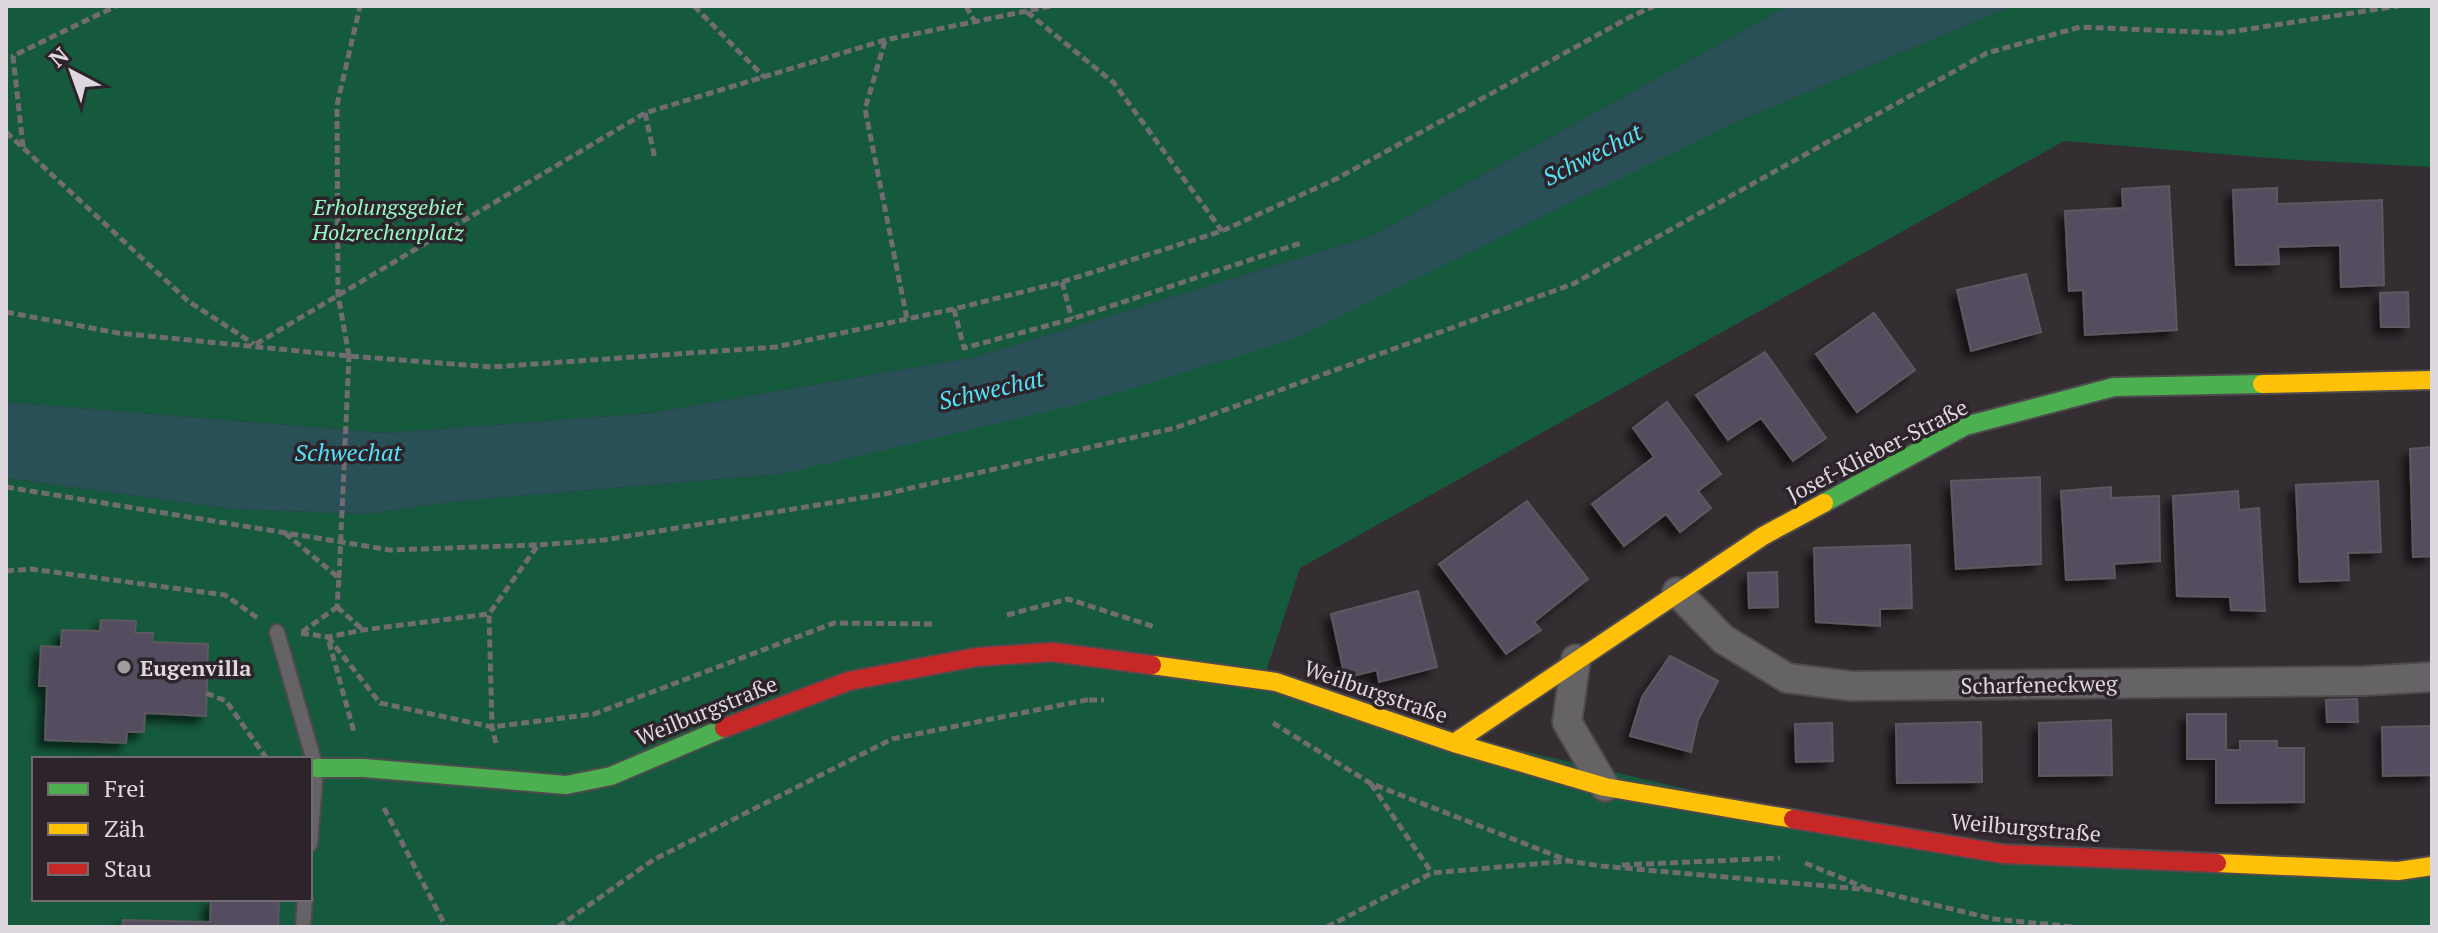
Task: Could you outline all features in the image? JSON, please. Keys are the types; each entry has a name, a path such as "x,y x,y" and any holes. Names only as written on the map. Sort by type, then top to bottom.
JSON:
{"street":[{"name":"Josef-Klieber-Straße","path":"1454,743 1763,536 1965,426 2114,387 2432,380"},
{"name":"Scharfeneckweg","path":"1677,592 1723,639 1787,678 1851,686 2363,681 2432,677"},
{"name":"Weilburgstraße","path":"316,768 364,768 566,785 611,776 759,713 849,681 977,657 1052,652 1276,682 1454,743 1605,787 2004,854 2398,871 2432,866"},
{"path":"1576,659 1567,722 1605,787"}],"lane":[{"path":"277,632 316,768 312,819"},
{"path":"303,927 305,901"}],"path":[{"path":"23,148 9,57 116,6"},
{"path":"337,607 349,356 338,295 337,105 360,6"},
{"path":"694,6 764,77"},
{"path":"966,6 975,22"},
{"path":"255,345 645,113 885,40 1051,6"},
{"path":"6,312 118,333 492,367 776,347 1062,282 1222,231 1336,179 1654,6"},
{"path":"6,487 390,550 604,540 885,494 1175,428 1573,284 1987,53 2080,27 2223,33 2398,6"},
{"path":"1026,11 1114,83 1222,231"},
{"path":"885,40 865,109 907,319"},
{"path":"645,113 655,159"},
{"path":"6,132 188,301 255,345"},
{"path":"954,309 964,348 1072,319 1301,243"},
{"path":"1062,282 1072,319"},
{"path":"284,532 339,578"},
{"path":"503,779 492,727 489,614 538,545"},
{"path":"6,571 31,569 225,595 277,632"},
{"path":"996,617 1068,599 1152,624 1162,634"},
{"path":"337,607 363,630"},
{"path":"301,633 337,607"},
{"path":"328,637 489,614"},
{"path":"328,637 380,703 492,727 594,714 834,623 938,624"},
{"path":"328,637 364,768"},
{"path":"206,693 226,701 266,757"},
{"path":"558,927 653,860 892,739 1089,700"},
{"path":"1260,718 1370,783 1569,861 1872,890 1994,919 2075,927"},
{"path":"1370,783 1432,873"},
{"path":"382,803 446,927"},
{"path":"1601,866 1792,857 1872,890"},
{"path":"1327,927 1432,873 1569,861"}],"green space":[{"name":"Erholungsgebiet Holzrechenplatz","path":"6,6 1788,6 1372,236 976,357 651,413 386,433 6,402"},
{"path":"2012,6 2432,6 2432,167 2282,159 2064,141 1300,568 1260,690 1997,861 2432,871 2432,927 6,927 6,478 232,509 368,514 448,502 782,474 1727,126"}],"water":[{"name":"Schwechat","path":"1788,6 2012,6 1727,126 1294,339 1084,403 782,474 448,502 368,514 232,509 6,478 6,402 386,433 651,413 976,357 1372,236"}],"building":[{"path":"2169,186 2177,330 2085,335 2083,290 2069,291 2065,211 2123,208 2122,189"},
{"path":"2277,188 2277,204 2382,200 2384,285 2341,287 2340,245 2278,247 2279,264 2236,265 2233,190"},
{"path":"2026,274 2041,332 1971,351 1957,290"},
{"path":"2408,292 2409,327 2381,327 2380,293"},
{"path":"1874,313 1915,370 1857,412 1816,354"},
{"path":"1765,352 1826,438 1793,461 1761,418 1728,440 1696,395"},
{"path":"1667,402 1721,474 1698,491 1711,508 1680,532 1666,514 1624,546 1592,504 1654,457 1633,428"},
{"path":"2432,447 2432,556 2413,557 2410,449"},
{"path":"2040,477 2041,564 1956,569 1951,481"},
{"path":"2378,481 2381,552 2348,553 2349,580 2300,582 2296,485"},
{"path":"2111,487 2111,498 2159,496 2160,561 2114,564 2115,578 2066,580 2061,491"},
{"path":"2238,491 2239,510 2259,508 2265,611 2231,610 2230,597 2177,596 2173,496"},
{"path":"1527,501 1588,579 1534,622 1541,630 1506,654 1439,564"},
{"path":"1910,545 1912,608 1880,609 1880,626 1816,622 1814,548"},
{"path":"1777,572 1778,607 1749,608 1748,573"},
{"path":"1418,591 1437,667 1379,682 1377,670 1345,678 1331,614"},
{"name":"Eugenvilla","path":"101,620 136,621 135,633 153,633 152,642 208,644 206,716 145,713 144,732 127,732 126,743 45,740 47,686 39,686 41,646 61,647 62,630 100,631"},
{"path":"1670,656 1718,681 1698,720 1691,752 1630,736 1642,697"},
{"path":"2357,699 2358,722 2327,722 2326,700"},
{"path":"2187,714 2226,714 2226,750 2240,750 2240,741 2277,741 2277,748 2304,748 2304,802 2216,803 2216,759 2187,759"},
{"path":"2111,720 2112,775 2039,776 2039,723"},
{"path":"1981,722 1982,782 1897,783 1896,724"},
{"path":"1832,723 1833,761 1796,762 1795,724"},
{"path":"2432,726 2432,775 2383,776 2382,727"},
{"path":"211,901 279,901 278,927 122,927 123,920 210,922"}],"traffic: fast":[{"path":"1824,503 1965,426 2114,387 2262,384"},
{"path":"316,768 364,768 566,785 611,776 724,728"}],"traffic: slow":[{"path":"2262,384 2432,380"},
{"path":"1454,743 1763,536 1824,503"},
{"path":"1152,665 1276,682 1454,743 1605,787 1793,819"},
{"path":"2217,863 2398,871 2432,866"}],"traffic: jam":[{"path":"724,728 849,681 977,657 1052,652 1152,665"},
{"path":"1793,819 2004,854 2217,863"}],"place":[{"name":"Eugenvilla","path":"124,667"}]}
